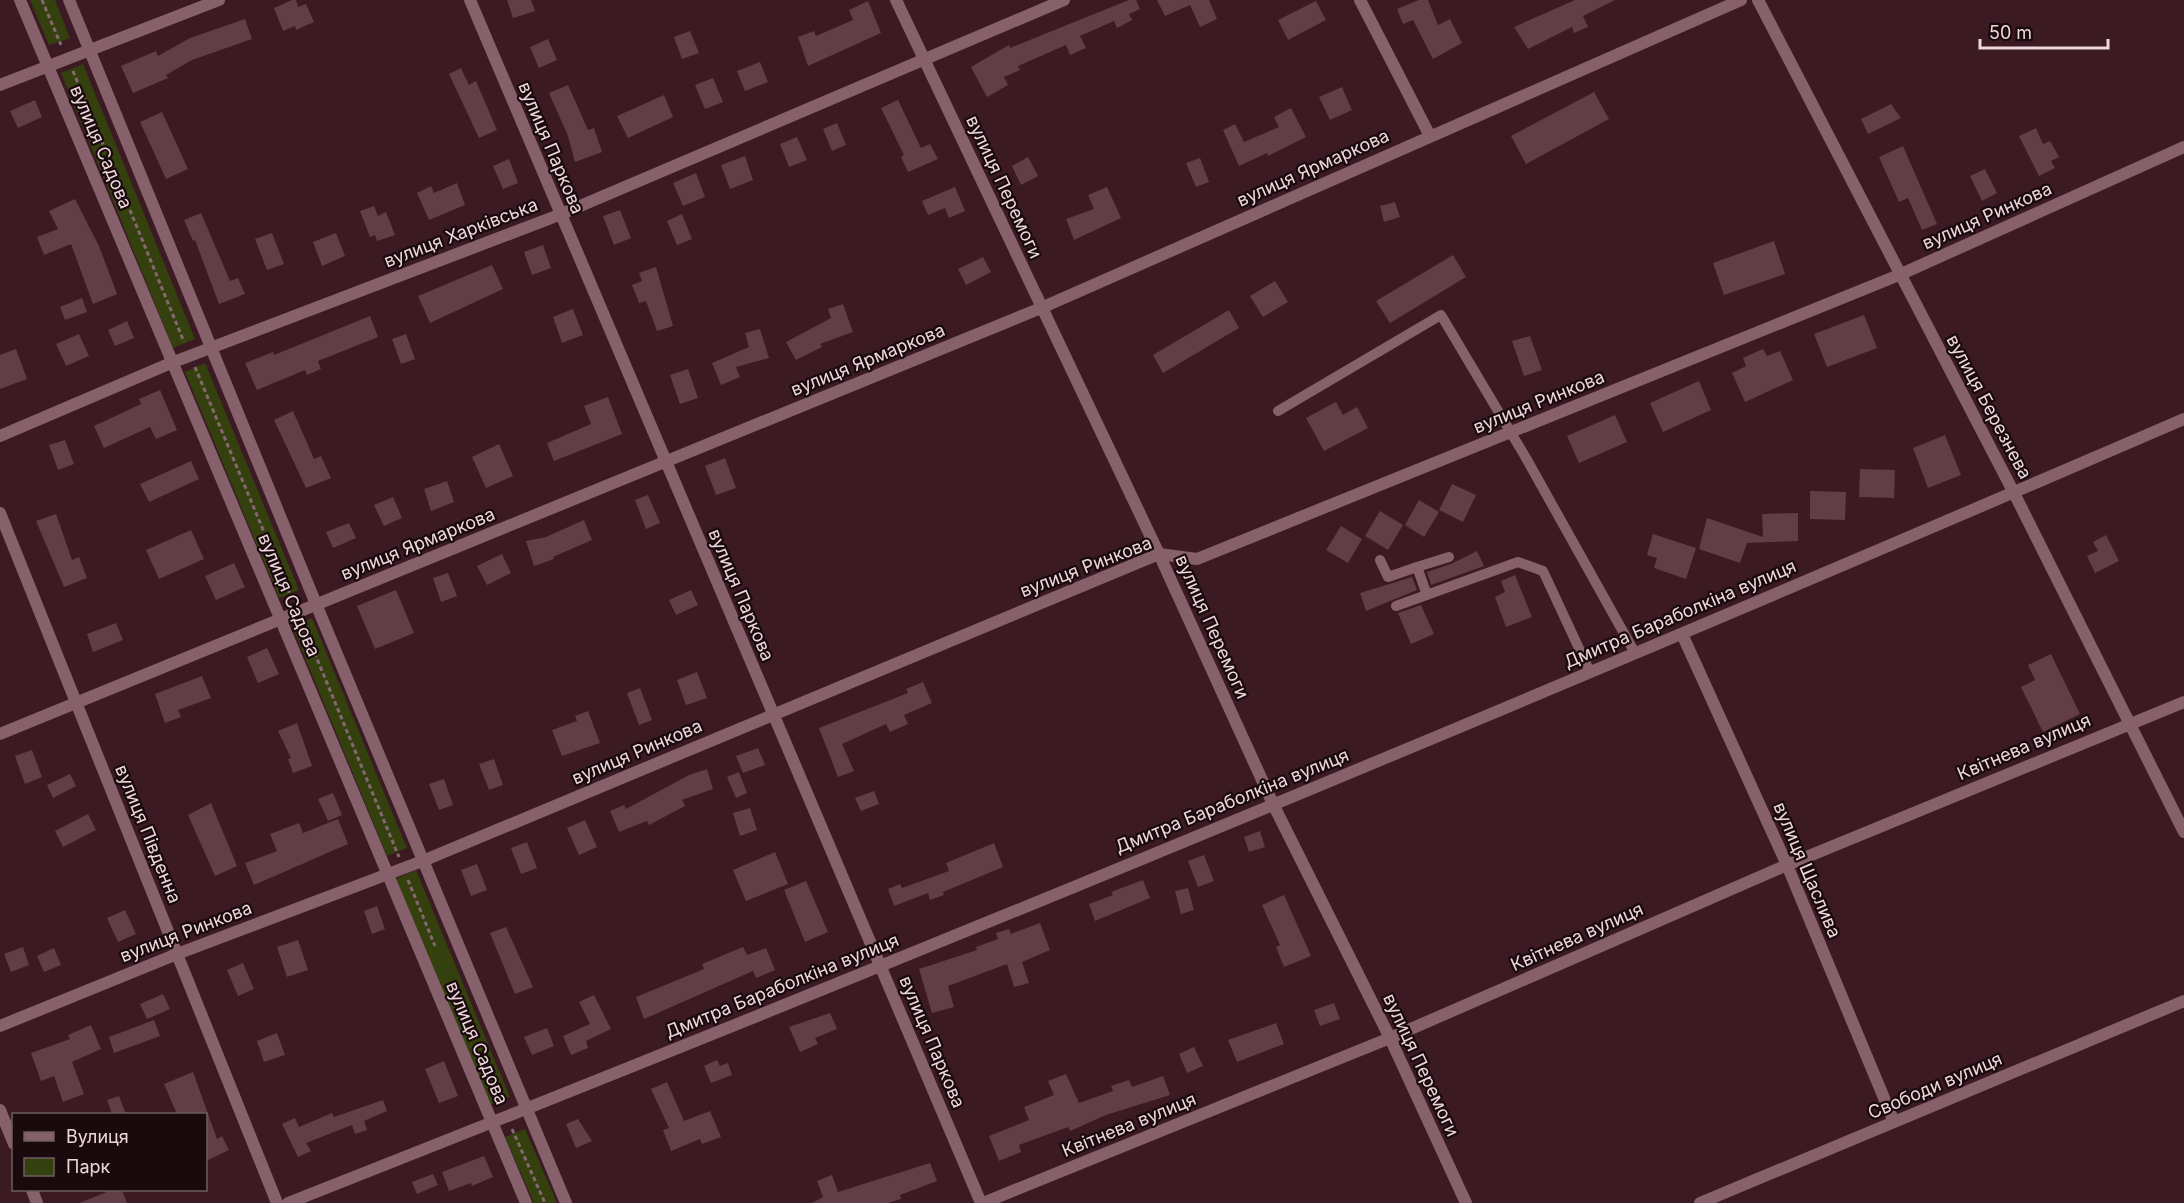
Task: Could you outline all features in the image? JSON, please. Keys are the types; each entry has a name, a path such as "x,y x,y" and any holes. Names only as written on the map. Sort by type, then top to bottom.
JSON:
{"street":[{"name":"вулиця Садова","path":"20,0 526,1203"},
{"name":"вулиця Садова","path":"69,0 316,604 425,860 566,1203"},
{"path":"0,85 91,52 219,0"},
{"name":"вулиця Паркова","path":"470,0 559,215 982,1203"},
{"name":"вулиця Перемоги","path":"896,0 1159,554 1273,804 1390,1038 1466,1203"},
{"name":"вулиця Харківська","path":"0,436 189,355 559,215 1064,0"},
{"path":"1360,0 1430,136"},
{"name":"вулиця Ярмаркова","path":"0,734 1041,308 1741,0"},
{"name":"вулиця Березнева","path":"1758,0 2014,493 2184,832"},
{"name":"вулиця Ринкова","path":"0,1026 177,954 404,869 1159,554 1197,559 1899,275 2184,147"},
{"name":"Дмитра Бараболкіна вулиця","path":"288,1203 527,1110 1273,804 1682,634 2184,419"},
{"name":"вулиця Південна","path":"0,513 277,1203"},
{"name":"вулиця Щаслива","path":"1682,634 1787,865 1894,1122"},
{"name":"Квітнева вулиця","path":"982,1203 1390,1038 1787,865 2128,723 2184,702"},
{"name":"Свободи вулиця","path":"1700,1203 2184,1001"},
{"path":"0,1110 12,1139"}],"lane":[{"path":"1278,411 1441,315 1511,432 1635,653"},
{"path":"1380,560 1388,577 1449,557"},
{"path":"1396,606 1518,562 1543,572 1590,672"},
{"path":"1417,567 1427,595"}],"path":[{"path":"42,0 404,869"},
{"path":"507,1117 545,1203"}],"green space":[{"path":"30,0 55,0 70,38 49,45"},
{"path":"83,64 195,339 173,348 61,73"},
{"path":"205,363 299,590 279,598 185,372"},
{"path":"312,618 407,848 387,856 292,626"},
{"path":"416,870 510,1097 490,1105 396,879"},
{"path":"525,1129 557,1203 534,1203 505,1137"}],"building":[{"path":"296,0 298,7 306,4 314,22 296,30 295,26 283,31 274,8"},
{"path":"507,0 531,0 535,11 513,18"},
{"path":"1129,0 1136,0 1140,9 1129,14 1132,20 1117,28 1114,21 1080,36 1086,48 1070,55 1066,45 1018,66 1020,70 1004,77 1008,85 987,97 971,67 1009,45 1010,48"},
{"path":"1157,0 1209,0 1217,19 1200,27 1190,5 1165,16"},
{"path":"1419,0 1428,0 1438,25 1450,19 1462,43 1433,59 1413,20 1403,24 1397,9"},
{"path":"1575,0 1615,0 1583,16 1588,27 1574,33 1572,27 1528,49 1514,27"},
{"path":"868,1 881,33 808,66 798,37 814,31 816,36 853,20 849,10"},
{"path":"1316,1 1326,20 1288,40 1278,20"},
{"path":"245,19 252,39 192,60 166,75 168,78 133,93 121,66 156,51 158,56 190,38"},
{"path":"690,31 699,53 682,59 674,37"},
{"path":"548,39 557,60 539,68 530,47"},
{"path":"760,62 768,82 745,91 737,71"},
{"path":"461,68 469,85 476,81 497,130 479,138 449,74"},
{"path":"713,78 723,102 705,109 695,85"},
{"path":"568,85 588,130 594,128 602,152 575,162 568,136 549,93"},
{"path":"1342,87 1352,110 1330,120 1319,97"},
{"path":"1594,92 1609,119 1526,164 1511,136"},
{"path":"664,95 673,117 628,138 617,116"},
{"path":"35,100 42,117 18,128 10,111"},
{"path":"898,100 921,148 930,144 938,159 908,172 901,157 904,155 881,108"},
{"path":"1891,104 1901,118 1868,134 1861,119"},
{"path":"1291,108 1306,137 1268,156 1267,153 1239,166 1223,130 1235,124 1244,142 1279,127 1274,117"},
{"path":"162,112 188,169 166,179 140,122"},
{"path":"837,123 846,145 832,151 823,129"},
{"path":"2036,128 2043,144 2050,141 2059,157 2051,161 2055,168 2039,176 2019,136"},
{"path":"797,137 807,160 789,167 780,144"},
{"path":"1903,146 1937,224 1922,230 1908,198 1899,202 1879,157"},
{"path":"745,156 753,180 730,189 721,165"},
{"path":"1028,157 1038,176 1021,185 1012,166"},
{"path":"1200,158 1209,182 1196,187 1186,163"},
{"path":"509,159 518,183 503,189 493,166"},
{"path":"1985,169 1997,193 1982,201 1970,176"},
{"path":"696,173 705,197 683,206 673,183"},
{"path":"457,183 465,205 429,220 417,193 431,186 434,193"},
{"path":"955,187 965,211 949,218 945,208 928,215 922,201"},
{"path":"1107,187 1121,218 1074,240 1066,219 1094,209 1088,195"},
{"path":"75,199 99,246 117,294 93,304 71,244 44,255 37,237 58,229 49,211"},
{"path":"1395,202 1400,217 1384,222 1380,206"},
{"path":"374,206 378,216 386,212 395,235 377,241 375,235 370,237 360,211"},
{"path":"620,210 631,238 614,245 603,216"},
{"path":"201,213 230,281 238,278 245,294 219,304 195,240 193,241 184,220"},
{"path":"682,214 692,239 677,245 667,221"},
{"path":"272,233 284,264 267,270 255,239"},
{"path":"336,233 345,256 322,266 313,242"},
{"path":"1774,241 1785,274 1724,295 1713,263"},
{"path":"543,245 551,268 532,275 524,252"},
{"path":"1453,255 1466,277 1390,323 1376,301"},
{"path":"983,257 991,272 966,285 958,269"},
{"path":"492,265 503,289 430,323 418,296"},
{"path":"656,267 673,326 657,331 646,301 639,303 632,285 642,281 639,273"},
{"path":"1275,281 1288,302 1263,317 1250,296"},
{"path":"82,298 87,312 65,320 60,307"},
{"path":"843,304 853,332 820,344 822,347 796,360 786,342 831,318 828,309"},
{"path":"573,309 583,335 562,343 553,317"},
{"path":"1229,310 1239,328 1163,373 1153,355"},
{"path":"1864,315 1877,348 1827,367 1814,334"},
{"path":"370,316 378,337 318,361 321,369 307,375 305,370 257,390 245,363 273,352 274,355"},
{"path":"127,321 134,338 115,346 108,330"},
{"path":"760,329 769,358 736,367 740,377 721,385 712,363 749,347 745,333"},
{"path":"79,334 89,356 66,366 56,344"},
{"path":"406,334 415,359 401,364 392,339"},
{"path":"1530,336 1542,370 1524,376 1512,341"},
{"path":"16,349 27,379 0,389 0,355"},
{"path":"1763,349 1767,356 1780,351 1793,380 1745,402 1732,373 1746,366 1743,358"},
{"path":"688,369 698,398 680,404 670,375"},
{"path":"1699,381 1711,410 1663,432 1650,403"},
{"path":"160,390 177,430 156,439 150,427 104,448 94,426 141,404 139,399"},
{"path":"608,397 622,434 554,461 547,443 591,424 584,406"},
{"path":"1336,402 1343,415 1357,407 1368,428 1324,451 1306,418"},
{"path":"293,411 314,459 321,456 331,478 306,488 274,420"},
{"path":"1615,415 1627,442 1579,463 1567,436"},
{"path":"1945,435 1961,475 1928,488 1913,448"},
{"path":"65,440 74,464 58,470 49,445"},
{"path":"499,444 513,476 486,488 472,457"},
{"path":"725,458 736,488 716,495 705,466"},
{"path":"191,461 199,479 149,502 140,484"},
{"path":"1860,469 1895,470 1894,498 1859,497"},
{"path":"447,481 454,502 431,511 424,489"},
{"path":"1452,484 1476,495 1463,522 1439,510"},
{"path":"1810,491 1846,492 1845,520 1810,519"},
{"path":"648,495 660,523 646,529 635,500"},
{"path":"393,497 402,518 384,526 374,505"},
{"path":"1419,500 1439,512 1424,537 1405,525"},
{"path":"1380,511 1403,525 1388,550 1365,536"},
{"path":"1798,513 1798,541 1747,543 1740,563 1699,549 1707,518 1763,537 1762,514"},
{"path":"56,514 72,560 79,557 87,578 64,587 36,521"},
{"path":"584,520 592,540 534,566 526,541 546,537"},
{"path":"349,523 356,538 333,548 326,532"},
{"path":"1341,526 1362,539 1348,563 1326,550"},
{"path":"191,530 204,559 159,579 146,550"},
{"path":"1653,534 1696,548 1686,579 1654,568 1657,558 1647,555"},
{"path":"2106,535 2119,561 2095,573 2087,556 2098,551 2093,542"},
{"path":"1477,551 1484,566 1431,585 1427,572 1451,564"},
{"path":"502,554 511,573 487,585 477,566"},
{"path":"234,563 245,587 216,600 205,576"},
{"path":"448,573 457,596 441,602 433,578"},
{"path":"1515,575 1532,617 1506,627 1495,597 1505,592 1501,581"},
{"path":"1412,577 1417,590 1366,611 1360,593"},
{"path":"396,590 414,633 375,649 357,606"},
{"path":"691,590 698,605 676,615 669,600"},
{"path":"1421,605 1434,634 1411,644 1398,613"},
{"path":"116,623 123,640 93,652 87,634"},
{"path":"267,648 279,674 258,683 247,657"},
{"path":"2051,654 2080,714 2043,732 2021,687 2035,680 2028,665"},
{"path":"697,672 707,698 686,705 677,680"},
{"path":"202,676 211,698 178,710 181,717 165,723 155,694"},
{"path":"923,682 932,703 904,715 908,724 890,732 886,724 842,744 854,771 838,777 819,728 908,693 906,689"},
{"path":"640,688 652,720 639,725 627,693"},
{"path":"588,711 600,743 562,756 552,730 577,721 575,716"},
{"path":"297,723 312,766 293,773 288,759 291,758 278,731"},
{"path":"758,748 765,765 743,773 736,756"},
{"path":"32,750 42,777 25,784 15,756"},
{"path":"494,759 503,785 489,790 479,764"},
{"path":"707,769 713,789 682,800 685,806 649,825 647,821 619,832 610,811 624,805 626,809 689,775"},
{"path":"739,772 747,793 736,798 727,777"},
{"path":"70,774 76,786 53,798 47,785"},
{"path":"444,779 453,805 439,810 429,784"},
{"path":"874,791 879,804 861,811 855,798"},
{"path":"333,793 342,815 328,821 318,799"},
{"path":"211,803 237,866 215,876 188,815"},
{"path":"750,808 757,830 740,836 733,813"},
{"path":"88,814 96,830 63,847 55,831"},
{"path":"338,819 348,844 254,885 245,863 277,851 270,834 299,823 303,833"},
{"path":"585,820 597,847 579,855 567,828"},
{"path":"1260,831 1265,847 1249,852 1244,837"},
{"path":"527,842 537,868 521,874 511,848"},
{"path":"994,843 1003,867 943,892 944,895 930,900 928,893 894,906 888,889 900,884 902,888 949,871 946,863"},
{"path":"775,852 788,884 746,901 733,870"},
{"path":"1204,855 1214,881 1198,887 1188,861"},
{"path":"477,864 487,890 471,896 461,870"},
{"path":"1143,880 1150,898 1095,921 1089,904 1113,895 1111,892"},
{"path":"806,881 828,932 805,942 784,890"},
{"path":"1188,888 1194,910 1181,914 1175,891"},
{"path":"1284,895 1311,956 1284,967 1276,947 1280,945 1262,905"},
{"path":"377,906 385,929 372,934 364,911"},
{"path":"125,910 136,934 118,942 107,918"},
{"path":"1040,923 1050,950 1022,962 1029,983 1014,987 1007,964 948,986 954,1007 932,1013 919,969 977,950 976,947 998,939 996,933 1009,929 1011,934"},
{"path":"506,927 533,987 515,994 490,933"},
{"path":"298,940 308,970 287,977 277,947"},
{"path":"23,947 29,965 11,972 4,954"},
{"path":"743,947 747,955 766,948 775,970 756,978 753,971 644,1019 636,997 704,969 702,964"},
{"path":"54,948 61,965 44,972 37,956"},
{"path":"243,963 254,989 238,996 227,970"},
{"path":"163,994 170,1009 147,1019 140,1004"},
{"path":"594,995 611,1029 586,1041 588,1048 571,1055 563,1036 590,1024 579,1002"},
{"path":"1334,1003 1340,1019 1320,1026 1314,1010"},
{"path":"830,1013 837,1029 815,1038 818,1044 800,1052 789,1027"},
{"path":"154,1020 160,1036 114,1053 109,1037"},
{"path":"1276,1023 1284,1044 1237,1062 1228,1040"},
{"path":"91,1025 101,1049 72,1062 84,1094 63,1102 54,1076 41,1081 31,1053 70,1039 68,1035"},
{"path":"547,1028 554,1046 532,1055 524,1037"},
{"path":"277,1033 285,1055 264,1062 257,1041"},
{"path":"1194,1047 1203,1066 1187,1073 1179,1054"},
{"path":"717,1060 720,1066 728,1063 732,1075 711,1083 704,1066"},
{"path":"444,1061 458,1096 439,1103 425,1069"},
{"path":"193,1072 217,1139 222,1136 229,1150 207,1161 207,1113 177,1113 164,1084"},
{"path":"1066,1074 1079,1103 1113,1091 1111,1086 1129,1080 1132,1087 1163,1076 1170,1095 1106,1115 1070,1131 1068,1127 1019,1145 1021,1152 999,1161 989,1136 1029,1120 1024,1107 1054,1095 1048,1081"},
{"path":"667,1082 684,1121 710,1111 721,1137 702,1144 700,1139 671,1151 663,1130 669,1128 651,1089"},
{"path":"119,1096 126,1113 112,1113 107,1100"},
{"path":"383,1100 387,1111 364,1121 367,1130 355,1134 352,1125 306,1143 311,1151 298,1157 282,1124 295,1118 299,1127 332,1113 334,1117"},
{"path":"578,1119 592,1141 576,1148 566,1124"},
{"path":"484,1156 493,1177 472,1186 471,1183 449,1191 442,1172"},
{"path":"930,1163 937,1181 900,1195 901,1199 888,1203 812,1203 823,1197 817,1181 832,1175 838,1192"},
{"path":"433,1174 438,1185 417,1194 412,1182"},
{"path":"109,1191 122,1191 127,1203 79,1203"}]}
